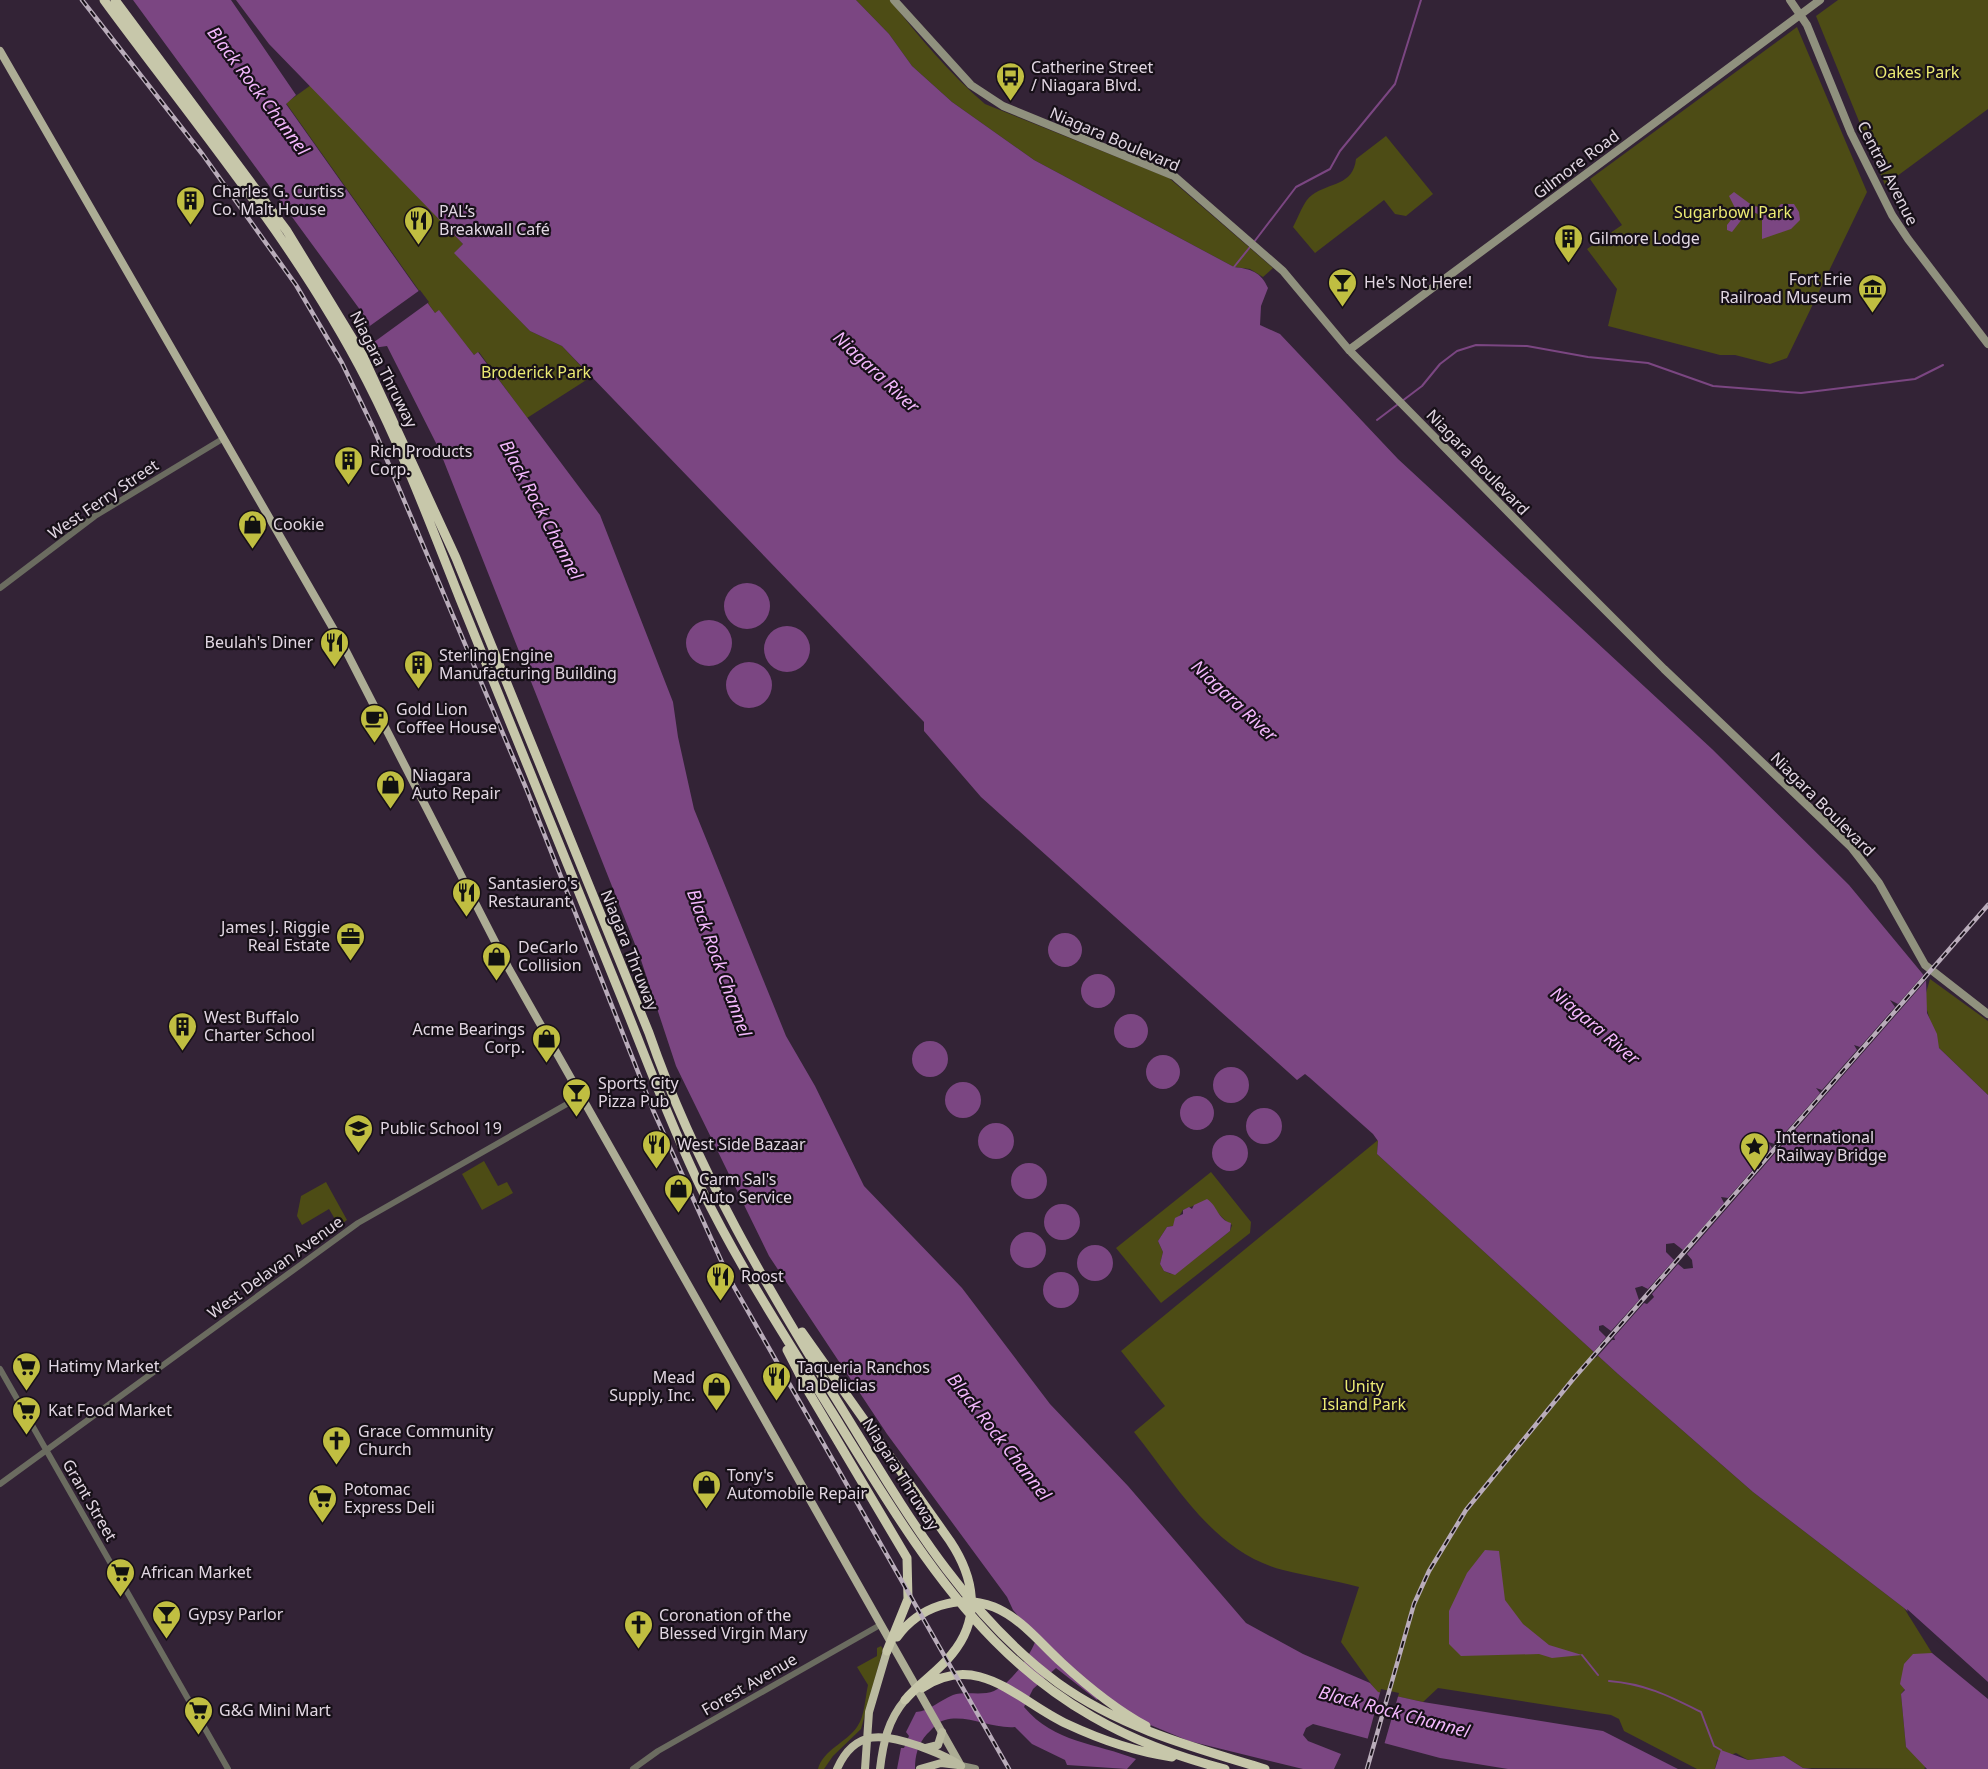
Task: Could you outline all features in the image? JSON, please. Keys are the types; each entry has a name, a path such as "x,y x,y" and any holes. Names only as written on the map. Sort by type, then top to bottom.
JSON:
{"highway":[{"name":"Niagara Thruway","path":"104,0 269,222 347,335"},
{"name":"Niagara Thruway","path":"115,0 287,231 347,335 456,558 649,1034 666,1082 705,1170 769,1288 939,1562 987,1622 1054,1686 1108,1715 1177,1743 1265,1769"},
{"name":"Niagara Thruway","path":"358,356 432,527 700,1187 758,1294 897,1517 956,1600 1005,1653 1120,1731 1190,1760 1225,1769"},
{"path":"769,1288 960,1556 971,1586 970,1613 959,1643 952,1654 895,1712 880,1769"},
{"path":"758,1294 808,1391 900,1543 909,1566 908,1599 886,1651 869,1712 865,1769"},
{"path":"886,1651 905,1626 925,1611 953,1602 994,1607 1012,1617 1100,1696 1126,1715 1177,1743"},
{"path":"905,1700 927,1685 944,1678 964,1674 979,1676 998,1682 1066,1724 1164,1756 1190,1760"},
{"path":"922,1747 938,1745 939,1729"},
{"path":"837,1769 847,1754 867,1738 885,1735 950,1758 962,1768"},
{"path":"920,1769 940,1763 962,1768"}],"main road":[{"name":"Niagara Boulevard","path":"894,0 971,85 984,96 1003,106 1174,176 1288,276 1349,350 1649,655 1851,847 1879,883 1926,964 1988,1014"},
{"name":"Central Avenue","path":"1790,0 1801,14 1819,51 1851,133 1889,209 1908,240 1988,344"},
{"name":"Gilmore Road","path":"1349,350 1820,0"},
{"path":"0,51 356,669 491,935 939,1729 962,1768 975,1769"}],"street":[{"name":"West Ferry Street","path":"0,588 95,516 224,438"},
{"name":"West Delavan Avenue","path":"0,1484 358,1223 581,1095"},
{"name":"Grant Street","path":"0,1369 228,1769"},
{"name":"Forest Avenue","path":"633,1769 658,1751 880,1625"}],"green space":[{"path":"856,0 890,0 935,54 985,104 1169,178 1273,268 1263,277 1250,269 1234,267 1034,160 952,102 912,66 889,34"},
{"name":"Oakes Park","path":"1838,0 1988,0 1988,109 1885,185 1816,16"},
{"name":"Sugarbowl Park","path":"1797,27 1867,192 1787,358 1770,364 1735,355 1720,355 1608,326 1617,289 1587,249 1622,225 1590,179"},
{"name":"Broderick Park","path":"311,85 463,244 455,253 530,331 562,346 591,377 527,418 479,352 474,355 439,311 435,313 286,103"},
{"path":"1386,136 1433,194 1406,216 1395,214 1384,200 1315,253 1293,227 1304,205 1312,195 1346,179 1354,168 1356,159"},
{"path":"1930,979 1988,1021 1988,1095 1938,1047 1924,1000"},
{"name":"Unity Island Park","path":"1378,1140 1377,1154 1618,1374 1753,1492 1904,1608 1932,1653 1901,1694 1906,1747 1926,1766 1924,1769 1803,1768 1784,1756 1748,1760 1736,1753 1717,1760 1715,1769 1697,1769 1624,1731 1619,1719 1611,1715 1438,1688 1423,1702 1377,1692 1341,1642 1359,1587 1283,1570 1258,1561 1236,1548 1198,1514 1134,1432 1165,1406 1121,1351"},
{"path":"484,1161 498,1186 507,1182 513,1193 482,1210 462,1174"},
{"path":"1211,1172 1251,1222 1250,1233 1161,1303 1116,1248","holes":["1203,1202 1232,1225 1230,1231 1192,1261 1171,1274 1164,1271 1160,1264 1163,1252 1158,1241 1167,1227 1173,1226 1183,1210"]},
{"path":"326,1182 347,1220 339,1226 329,1209 302,1225 297,1216 301,1196"},
{"path":"881,1646 883,1649 861,1729 833,1756 824,1769 818,1769 830,1751 853,1732 860,1723 868,1685 857,1667 877,1656 877,1648"}],"water":[{"name":"Black Rock Channel","path":"133,0 231,0 296,95 286,104 415,286 435,313 439,310 474,355 478,352 600,515 673,702 678,737 694,809 786,1036 815,1086 864,1186 962,1288 1050,1404 1128,1486 1246,1623 1303,1654 1370,1683 1378,1692 1423,1702 1603,1731 1678,1769 1508,1769 1440,1758 1313,1724 1306,1728 1303,1735 1308,1741 1341,1754 1334,1769 1303,1769 1189,1741 1143,1722 1102,1694 1097,1700 1056,1668 1033,1689 1024,1707 1036,1719 1062,1735 1136,1759 1127,1769 1067,1765 1065,1760 1032,1744 1015,1727 953,1719 939,1722 924,1738 918,1750 915,1769 897,1769 901,1748 904,1748 909,1736 906,1732 916,1712 926,1710 953,1695 990,1692 1001,1687 1020,1668 1037,1637 1013,1610 1007,1597 887,1434 769,1256 676,1066 640,957 439,449 387,346 373,348 369,322"},
{"name":"Niagara River","path":"236,0 856,0 889,34 912,66 952,102 1034,160 1234,267 1250,270 1259,275 1268,288 1261,306 1260,325 1280,334 1398,459 1712,749 1849,885 1926,978 1927,1013 1937,1034 1939,1048 1988,1095 1988,1683 1904,1608 1753,1492 1618,1374 1377,1154 1378,1141 1373,1134 1305,1074 1297,1080 981,797 924,731 924,722 562,346 530,331 454,253 463,244 269,44"},
{"path":"1734,192 1753,206 1776,209 1781,204 1794,204 1799,212 1800,220 1791,229 1762,239 1762,216 1751,211 1732,232 1727,230 1727,225 1737,212 1729,196"},
{"path":"747,583 763,590 770,606 763,622 747,629 731,622 724,606 731,590"},
{"path":"709,620 725,627 732,643 725,659 709,666 693,659 686,643 693,627"},
{"path":"787,626 803,633 810,649 803,665 787,672 771,665 764,649 771,633"},
{"path":"749,662 765,669 772,685 765,701 749,708 733,701 726,685 733,669"},
{"path":"1065,933 1077,938 1082,950 1077,962 1065,967 1053,962 1048,950 1053,938"},
{"path":"1098,974 1110,979 1115,991 1110,1003 1098,1008 1086,1003 1081,991 1086,979"},
{"path":"1131,1014 1143,1019 1148,1031 1143,1043 1131,1048 1119,1043 1114,1031 1119,1019"},
{"path":"930,1041 942,1047 948,1059 942,1071 930,1077 918,1071 912,1059 918,1047"},
{"path":"1163,1055 1175,1060 1180,1072 1175,1084 1163,1089 1151,1084 1146,1072 1151,1060"},
{"path":"1231,1067 1243,1073 1249,1085 1243,1097 1231,1103 1219,1097 1213,1085 1219,1073"},
{"path":"963,1082 975,1088 981,1100 975,1112 963,1118 951,1112 945,1100 951,1088"},
{"path":"1197,1096 1209,1101 1214,1113 1209,1125 1197,1130 1185,1125 1180,1113 1185,1101"},
{"path":"1264,1108 1276,1114 1282,1126 1276,1138 1264,1144 1252,1138 1246,1126 1252,1114"},
{"path":"996,1123 1008,1129 1014,1141 1008,1153 996,1159 984,1153 978,1141 984,1129"},
{"path":"1230,1135 1242,1141 1248,1153 1242,1165 1230,1171 1218,1165 1212,1153 1218,1141"},
{"path":"1029,1163 1041,1169 1047,1181 1041,1193 1029,1199 1017,1193 1011,1181 1017,1169"},
{"path":"1207,1199 1223,1219 1231,1223 1230,1231 1175,1275 1164,1271 1160,1264 1163,1252 1158,1241 1167,1227 1173,1226 1175,1218 1183,1214 1183,1210 1189,1207 1192,1209 1194,1205"},
{"path":"1062,1204 1074,1210 1080,1222 1074,1234 1062,1240 1050,1234 1044,1222 1050,1210"},
{"path":"1028,1232 1040,1238 1046,1250 1040,1262 1028,1268 1016,1262 1010,1250 1016,1238"},
{"path":"1095,1245 1107,1251 1113,1263 1107,1275 1095,1281 1083,1275 1077,1263 1083,1251"},
{"path":"1061,1272 1073,1278 1079,1290 1073,1302 1061,1308 1049,1302 1043,1290 1049,1278"},
{"path":"1485,1550 1499,1551 1505,1600 1523,1624 1549,1645 1582,1655 1552,1658 1539,1654 1461,1656 1449,1644 1449,1611 1467,1573"},
{"path":"1932,1653 1988,1699 1988,1769 1927,1769 1906,1747 1901,1694 1905,1690 1900,1684 1904,1664 1913,1654"},
{"path":"1721,1750 1748,1760 1784,1756 1803,1768 1812,1769 1715,1769"}],"pier":[{"path":"420,290 429,302 370,345 367,328"},
{"name":"International Railway Bridge","path":"1926,972 1929,977 1687,1254 1692,1260 1693,1268 1684,1269 1678,1264 1652,1294 1654,1297 1647,1304 1644,1303 1614,1337 1615,1340 1612,1340 1596,1358 1592,1354 1606,1337 1599,1330 1599,1326 1603,1325 1611,1331 1639,1300 1635,1288 1642,1286 1648,1289 1674,1260 1666,1252 1666,1244 1674,1243 1683,1250 1724,1203 1721,1197 1728,1198 1772,1148 1768,1142 1775,1144 1820,1093 1816,1088 1822,1090 1857,1050 1854,1045 1860,1047 1895,1007 1890,1000 1898,1004"},
{"path":"1907,1609 1988,1682 1988,1686 1909,1616"},
{"path":"1381,1689 1399,1693 1384,1745 1367,1741"}],"waterway":[{"path":"1254,242 1296,187 1330,169 1340,151 1395,84 1421,0"},
{"path":"1234,267 1250,247"},
{"path":"1377,420 1422,386 1440,364 1457,351 1476,345 1527,346 1588,357 1648,363 1713,386 1801,393 1915,379 1943,365"},
{"path":"1582,1655 1598,1675"},
{"path":"1609,1681 1646,1688 1701,1712 1714,1746 1721,1750"}],"railway":[{"path":"82,0 203,155 296,285 342,363 373,427 526,788 653,1110 729,1278 1009,1769"},
{"path":"1367,1769 1414,1604 1429,1571 1466,1510 1574,1378 1988,905"}],"place":[{"name":"Catherine Street / Niagara Blvd.","path":"1010,102"},
{"name":"Charles G. Curtiss Co. Malt House","path":"191,226"},
{"name":"PAL’s Breakwall Café","path":"418,246"},
{"name":"Gilmore Lodge","path":"1568,264"},
{"name":"He's Not Here!","path":"1343,308"},
{"name":"Fort Erie Railroad Museum","path":"1873,314"},
{"name":"Rich Products Corp.","path":"349,486"},
{"name":"Cookie","path":"252,550"},
{"name":"Beulah's Diner","path":"334,668"},
{"name":"Sterling Engine Manufacturing Building","path":"418,690"},
{"name":"Gold Lion Coffee House","path":"375,744"},
{"name":"Niagara Auto Repair","path":"391,810"},
{"name":"Santasiero's Restaurant","path":"467,918"},
{"name":"James J. Riggie Real Estate","path":"351,962"},
{"name":"DeCarlo Collision","path":"497,982"},
{"name":"West Buffalo Charter School","path":"183,1052"},
{"name":"Acme Bearings Corp.","path":"546,1064"},
{"name":"Sports City Pizza Pub","path":"577,1118"},
{"name":"Public School 19","path":"359,1154"},
{"name":"West Side Bazaar","path":"656,1170"},
{"name":"International Railway Bridge","path":"1755,1172"},
{"name":"Carm Sal's Auto Service","path":"678,1214"},
{"name":"Roost","path":"720,1302"},
{"name":"Hatimy Market","path":"27,1392"},
{"name":"Taqueria Ranchos La Delicias","path":"776,1402"},
{"name":"Mead Supply, Inc.","path":"716,1412"},
{"name":"Kat Food Market","path":"27,1436"},
{"name":"Grace Community Church","path":"337,1466"},
{"name":"Tony's Automobile Repair","path":"706,1510"},
{"name":"Potomac Express Deli","path":"323,1524"},
{"name":"African Market","path":"120,1598"},
{"name":"Gypsy Parlor","path":"167,1640"},
{"name":"Coronation of the Blessed Virgin Mary","path":"638,1650"},
{"name":"G&G Mini Mart","path":"198,1736"}]}
